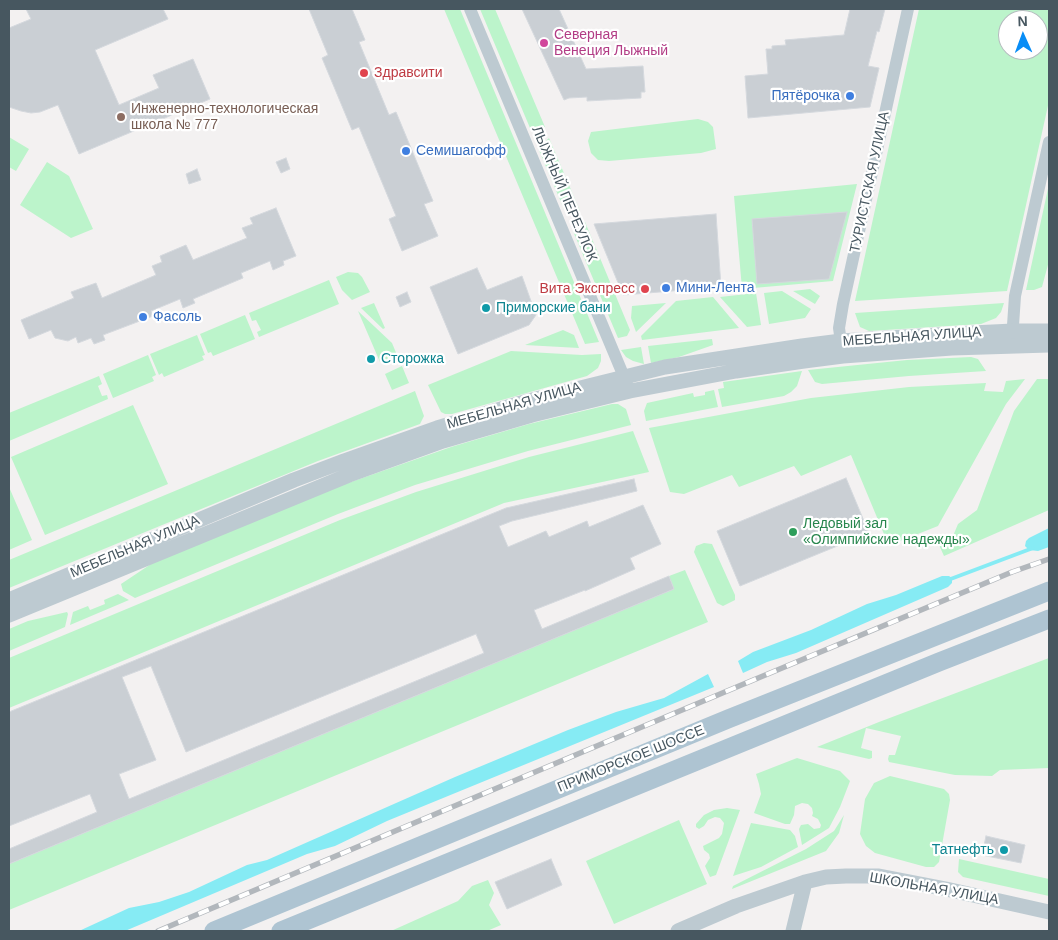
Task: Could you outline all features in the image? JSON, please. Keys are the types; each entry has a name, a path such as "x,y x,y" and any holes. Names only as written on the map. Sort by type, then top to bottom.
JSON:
{"main road":[{"name":"ПРИМОРСКОЕ ШОССЕ","path":"214,931 728,719 1049,591"},
{"name":"ПРИМОРСКОЕ ШОССЕ","path":"281,931 940,662 1049,620"}],"street":[{"name":"ЛЫЖНЫЙ ПЕРЕУЛОК","path":"470,9 627,384"},
{"name":"ТУРИСТСКАЯ УЛИЦА","path":"842,348 839,328 843,304 908,9"},
{"path":"1012,338 1015,296 1049,142"},
{"name":"МЕБЕЛЬНАЯ УЛИЦА","path":"9,615 290,498 393,458 486,427 627,384 665,367 732,356 842,348 952,348 1049,331"},
{"name":"МЕБЕЛЬНАЯ УЛИЦА","path":"1012,338 1049,345"},
{"name":"МЕБЕЛЬНАЯ УЛИЦА","path":"9,600 294,480 390,444 482,414 627,384"},
{"name":"ШКОЛЬНАЯ УЛИЦА","path":"678,931 759,897 826,877 879,876 1049,912"},
{"path":"794,931 805,882"}],"green space":[{"path":"444,9 460,9 599,342 585,344"},
{"path":"480,9 495,9 545,127 530,128"},
{"path":"919,9 1049,9 1049,101 1007,291 855,301"},
{"path":"698,119 708,122 713,127 716,149 701,153 609,161 598,160 591,153 588,141 591,132"},
{"path":"9,137 29,149 16,171 9,167"},
{"path":"549,138 580,211 571,212 564,209 538,148"},
{"path":"47,162 69,176 93,229 71,238 20,205"},
{"path":"857,184 833,281 742,289 734,196"},
{"path":"1049,184 1049,261 1042,287 1026,290"},
{"path":"585,222 630,330 627,336 618,338 573,231 578,224"},
{"path":"348,272 358,273 370,292 352,300 342,290 336,277"},
{"path":"329,280 339,304 259,337 257,332 261,330 256,320 252,321 249,313"},
{"path":"810,289 820,296 815,304 793,291"},
{"path":"782,291 811,309 805,318 769,324 764,293"},
{"path":"756,293 761,325 747,327 720,297"},
{"path":"713,297 739,328 642,340 641,336 676,301"},
{"path":"374,303 385,328 383,329 361,308"},
{"path":"666,303 636,332 631,318 632,306"},
{"path":"1004,303 1001,312 996,318 981,324 869,331 860,327 855,313"},
{"path":"358,311 392,343 397,355 380,362"},
{"path":"245,315 255,339 213,356 211,352 208,353 200,334"},
{"path":"563,330 574,335 579,348 525,345"},
{"path":"197,335 205,355 202,356 204,360 164,377 162,373 159,375 150,354"},
{"path":"712,339 713,345 679,357 651,363 648,346"},
{"path":"641,347 644,364 626,357 621,350"},
{"path":"511,351 582,355 601,354 601,361 598,368 587,376 452,414 441,412 428,385"},
{"path":"148,355 156,375 152,377 154,381 113,398 103,374"},
{"path":"971,357 978,359 986,371 822,384 815,382 808,370 907,360"},
{"path":"402,366 409,383 392,390 385,374"},
{"path":"802,371 797,386 784,396 722,407 718,389 724,388 723,382"},
{"path":"99,376 102,384 98,386 102,396 107,395 108,399 9,441 9,413"},
{"path":"1025,379 1006,404 938,526 895,543 886,539 851,455 801,476 794,466 739,487 732,475 684,494 670,492 649,428 811,398 909,387 986,383 984,391 1003,392 1006,381"},
{"path":"1037,379 1049,379 1049,510 944,556 939,545 950,543 958,524 977,510 1014,411"},
{"path":"714,390 718,407 646,421 644,411 647,403 693,393 694,397 705,395 705,392"},
{"path":"415,391 424,416 420,424 318,461 9,588 9,560"},
{"path":"618,404 626,409 631,425 528,451 415,485 338,514 135,598 123,591 121,584 154,562 328,490 451,447 529,424"},
{"path":"133,405 168,484 45,535 11,457"},
{"path":"633,431 649,472 504,503 9,708 9,658 340,520 416,492 529,457"},
{"path":"9,487 32,540 9,550"},
{"path":"704,543 712,544 735,595 735,600 723,606 717,603 694,552 696,546"},
{"path":"685,570 708,622 9,910 9,864 674,589 669,576"},
{"path":"118,594 129,600 70,625 73,612 88,606 90,610 105,604 104,600"},
{"path":"67,612 65,627 9,651 9,629 28,621"},
{"path":"1049,658 1049,768 1000,770 992,776 955,775 889,762 889,755 895,755 901,736 866,728 861,748 872,751 872,758 869,759 817,747 879,722"},
{"path":"797,758 840,771 850,781 829,828 802,845 799,829 801,825 808,824 814,829 820,828 821,825 818,819 812,816 812,808 808,804 802,803 795,806 790,824 754,813 761,794 756,774"},
{"path":"890,776 944,789 949,794 950,800 939,862 934,867 926,867 875,853 866,846 860,834 865,799 874,783"},
{"path":"727,808 740,810 716,875 710,877 705,866 710,858 703,846 719,838 722,834 724,823 720,818 715,817 708,820 699,829 696,827 696,824 704,815 714,810"},
{"path":"844,815 839,833 826,851 732,889 733,886 806,849 834,831"},
{"path":"679,820 707,884 614,924 586,861"},
{"path":"751,823 790,830 795,836 798,847 761,867 733,876"},
{"path":"959,859 1049,879 1049,896 963,877 958,872"},
{"path":"488,880 494,893 489,905 501,925 487,931 391,931 458,901 472,886"}],"water":[{"path":"1049,528 1049,547 1038,551 1029,550 1025,546 1029,538"},
{"path":"942,576 952,578 952,583 948,587 796,653 767,662 743,673 738,661 753,652 811,630 867,604 896,595"},
{"path":"708,674 714,687 387,821 335,846 307,854 125,931 79,931 129,908 159,902 189,892 247,865 267,860 455,777 568,730 616,712 664,698"}],"building":[{"path":"26,9 163,9 168,19 95,50 119,105 159,88 153,75 193,59 210,99 79,154 58,105 40,112 31,113 9,107 9,28 31,19"},
{"path":"309,9 352,9 365,40 359,42 389,115 396,112 433,201 424,204 438,236 402,251 389,219 396,216 359,127 352,130 322,58 328,55"},
{"path":"522,9 559,9 586,69 643,66 645,92 641,92 641,98 587,101 587,97 564,100"},
{"path":"850,9 885,9 868,66 879,68 870,107 748,118 745,76 768,74 766,49 772,49 772,46 786,45 785,40 844,35"},
{"path":"286,158 290,169 281,173 276,162"},
{"path":"197,169 201,180 189,184 186,174"},
{"path":"276,208 296,256 283,261 284,265 273,270 270,261 241,273 243,278 193,299 195,303 183,308 180,299 151,311 153,316 103,335 105,340 94,344 91,338 78,343 76,337 68,341 55,338 51,330 29,339 21,320 74,298 71,292 96,283 102,298 156,275 152,266 162,262 160,256 186,245 193,260 247,238 242,228 253,224 250,218"},
{"path":"847,212 829,279 757,284 752,219"},
{"path":"716,214 721,287 623,295 594,224"},
{"name":"Приморские бани","path":"477,268 487,290 522,276 536,315 529,325 458,354 430,287"},
{"path":"407,292 411,302 400,307 396,297"},
{"name":"Ледовый зал «Олимпийские надежды»","path":"846,478 869,533 740,586 717,531"},
{"path":"634,479 637,491 512,521 499,526 508,547 546,531 549,537 587,521 589,527 643,505 661,544 630,558 635,569 585,591 534,610 542,629 669,576 674,589 9,864 9,849 97,812 90,794 9,826 9,712 506,508","holes":["476,634 484,653 129,799 119,774 156,760 122,677 151,666 186,752"]},
{"name":"Татнефть","path":"986,836 1025,845 1021,863 982,855"},
{"path":"551,859 562,885 507,909 495,882"}],"waterway":[{"path":"948,580 1033,548"}],"railway":[{"path":"158,931 1012,572 1049,559"}],"place":[{"name":"Северная Венеция Лыжный","path":"544,43"},
{"name":"Здравсити","path":"364,73"},
{"name":"Пятёрочка","path":"850,96"},
{"name":"Инженерно-технологическая школа № 777","path":"121,117"},
{"name":"Семишагофф","path":"406,151"},
{"name":"Мини-Лента","path":"666,288"},
{"name":"Вита Экспресс","path":"645,289"},
{"name":"Приморские бани","path":"486,308"},
{"name":"Фасоль","path":"143,317"},
{"name":"Сторожка","path":"371,359"},
{"name":"Ледовый зал «Олимпийские надежды»","path":"793,532"},
{"name":"Татнефть","path":"1004,850"}]}
